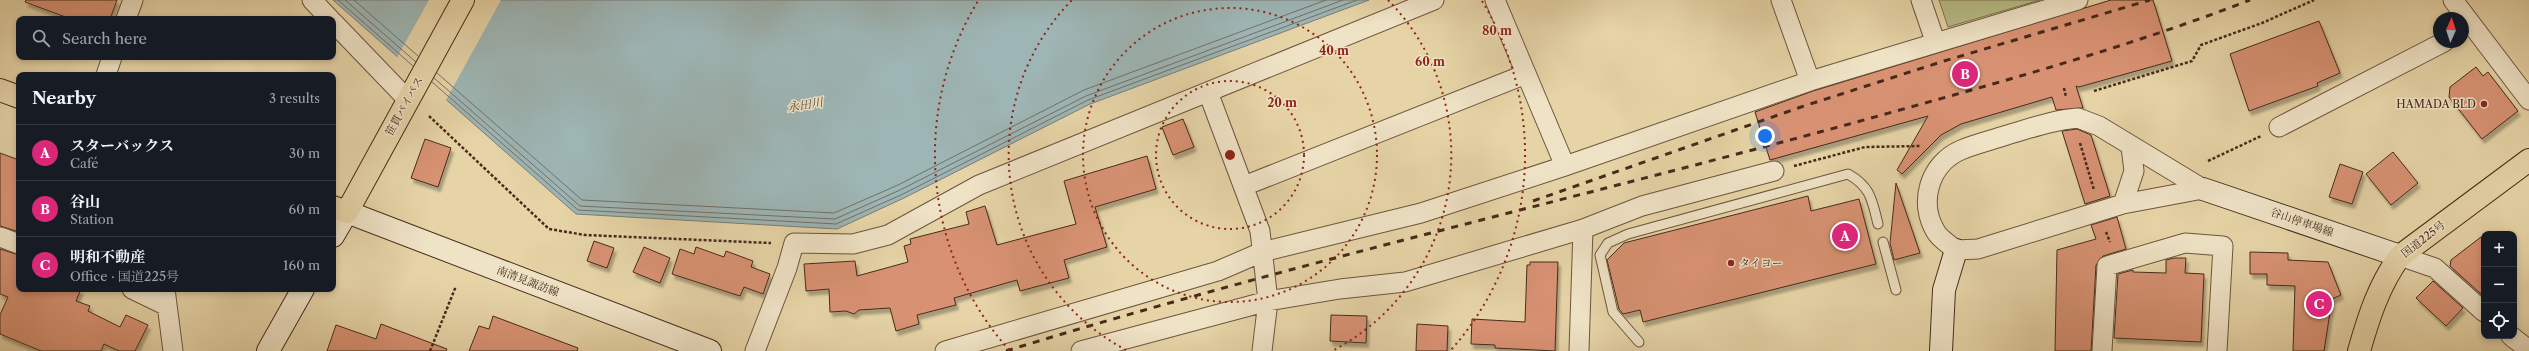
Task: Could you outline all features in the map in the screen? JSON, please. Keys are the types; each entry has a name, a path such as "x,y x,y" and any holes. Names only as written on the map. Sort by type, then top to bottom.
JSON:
{"main road":[{"name":"笹貫バイパス","path":"340,210 407,99 463,0"},
{"path":"0,90 16,96"},
{"name":"国道225号","path":"2359,351 2370,312 2386,276 2400,256 2529,160"}],"street":[{"path":"127,16 133,0"},
{"path":"312,0 327,16"},
{"path":"755,351 787,268 794,243 852,244 888,235 979,185 1434,0"},
{"path":"1496,0 1565,166"},
{"path":"1780,0 1810,81"},
{"path":"1921,0 1935,42"},
{"path":"945,351 1218,271 1262,252 1421,213 1565,166 1810,81 2078,0"},
{"path":"2453,0 2459,12"},
{"path":"336,25 407,99"},
{"path":"2469,31 2529,100"},
{"path":"2279,127 2433,48"},
{"path":"107,72 111,60"},
{"path":"1244,186 1526,74"},
{"path":"1208,92 1260,231 1268,301 1262,351"},
{"path":"2078,118 2099,126 2131,147 2203,189 2123,204 1978,249 1956,250 1937,233 1929,220 1926,204 1928,185 1939,167 1959,150 2056,120 2078,118"},
{"path":"2123,204 2134,171 2131,147"},
{"path":"1081,351 1268,301 1340,289 1405,282 1584,229 1642,206 1774,171"},
{"name":"谷山停車場線","path":"2203,189 2400,256"},
{"path":"336,225 340,210"},
{"name":"南清見諏訪線","path":"340,210 710,351"},
{"path":"1578,351 1584,229"},
{"path":"0,237 16,243"},
{"path":"2102,351 2107,266 2185,243 2223,246 2217,351"},
{"path":"1941,351 1944,290 1956,250"},
{"path":"2400,256 2435,268 2481,309"},
{"path":"145,292 166,297 173,351"},
{"path":"268,351 301,292"},
{"path":"2515,339 2529,350"}],"lane":[{"path":"1639,342 1613,312 1600,255 1608,243 1628,234 1848,174 1862,182 1871,196 1878,224"},
{"path":"1883,242 1896,290"}],"path":[{"path":"2094,91 2192,62 2201,45 2262,23 2314,0"},
{"path":"429,116 549,229 585,235 794,243"},
{"path":"2208,161 2279,127"},
{"path":"2080,142 2095,194"},
{"path":"1774,171 1865,147 1921,146"},
{"path":"430,351 456,286"}],"green space":[{"path":"1939,0 2040,0 1948,27"}],"water":[{"name":"永田川","path":"333,0 1369,0 1090,104 904,198 837,229 576,214"}],"pier":[{"path":"429,0 501,0 445,102 396,59"}],"building":[{"path":"26,0 117,0 111,16 63,16 25,2"},
{"path":"2111,0 2153,0 2172,61 2079,87 2076,86 2083,108 2056,110 2052,97 1961,124 1941,135 1902,174 1897,170 1928,116 1770,160 1755,112 1813,91"},
{"path":"2319,21 2340,73 2317,83 2318,86 2249,111 2230,54"},
{"name":"HAMADA BLD","path":"2476,67 2483,76 2488,72 2518,111 2482,139 2449,97 2450,87"},
{"path":"1183,119 1194,147 1173,155 1162,127"},
{"path":"2077,129 2091,135 2110,196 2085,204 2062,131"},
{"path":"425,139 451,148 438,187 411,178"},
{"path":"2393,152 2418,183 2391,205 2366,174"},
{"path":"0,153 16,159 16,231 0,226"},
{"path":"1147,156 1156,189 1095,207 1107,247 1064,260 1069,278 1020,291 1017,280 954,298 956,305 917,315 919,324 896,331 890,308 859,310 854,314 846,311 830,312 829,289 806,291 804,264 855,261 857,276 908,262 904,246 911,244 910,239 969,224 966,212 985,206 997,245 1076,224 1064,181"},
{"path":"2340,164 2363,172 2352,204 2329,197"},
{"path":"1896,183 1920,253 1894,260 1890,243"},
{"path":"1808,196 1811,211 1859,199 1876,264 1643,322 1640,310 1623,314 1619,309 1607,260 1624,243"},
{"path":"2117,217 2126,249 2103,256 2096,265 2091,351 2055,351 2057,250 2096,239 2091,225"},
{"path":"2481,237 2481,294 2450,266 2451,260"},
{"path":"594,241 614,248 607,268 587,261"},
{"path":"644,247 670,258 660,283 633,272"},
{"path":"696,247 724,257 726,251 753,261 751,267 770,274 763,294 744,287 740,296 672,274 680,249 694,254"},
{"path":"0,249 16,254 16,292 80,292 76,301 90,306 88,311 120,327 126,315 148,325 135,351 119,351 104,344 101,351 41,351 0,334 0,315 8,297 0,294"},
{"path":"2250,252 2288,253 2288,260 2328,262 2341,295 2332,299 2324,351 2293,351 2295,286 2267,285 2267,274 2250,274"},
{"path":"2186,258 2185,273 2204,274 2201,342 2114,338 2118,274 2133,270 2133,272 2166,273 2166,260"},
{"path":"1530,262 1558,262 1555,351 1495,348 1495,345 1471,344 1472,319 1525,322 1527,265 1530,265"},
{"path":"2433,281 2463,308 2446,326 2416,298"},
{"path":"1331,315 1367,316 1366,343 1330,341"},
{"path":"493,316 578,348 577,351 469,351 479,326 489,329"},
{"path":"381,324 447,349 446,351 327,351 336,325 376,339"},
{"path":"1417,324 1448,326 1447,351 1416,351"}],"railway":[{"path":"1533,201 1801,107 1944,61 2150,0"},
{"path":"1006,351 1322,261 1747,151 1953,95 2103,51 2250,0"}],"place":[{"name":"谷山","path":"1965,74"},
{"name":"HAMADA BLD","path":"2484,104"},
{"name":"スターバックス","path":"1845,236"},
{"name":"タイヨー","path":"1731,263"},
{"name":"明和不動産","path":"2319,304"}]}
